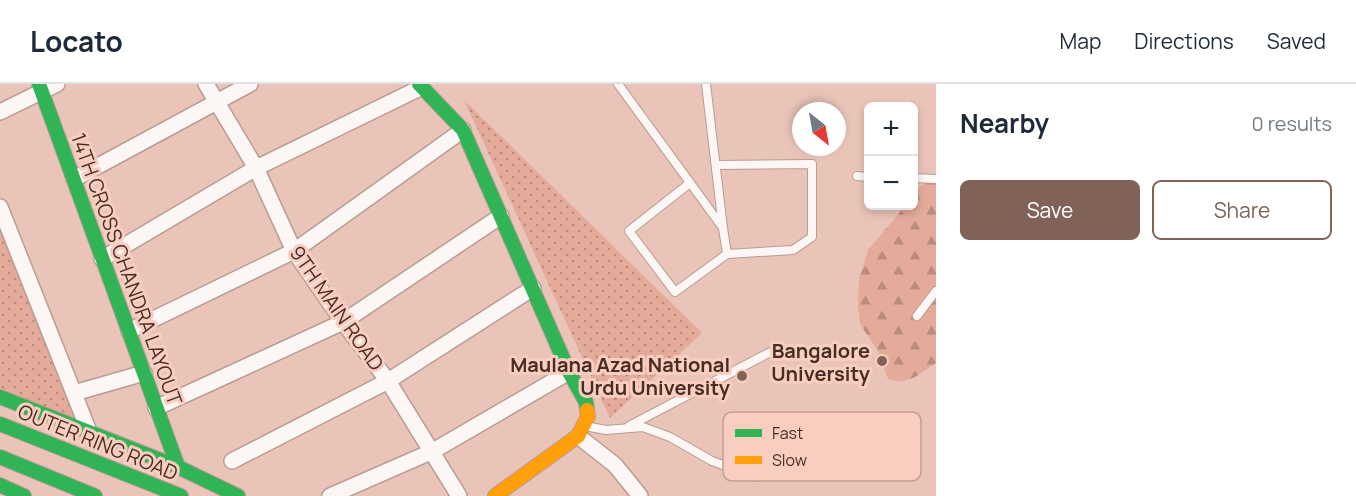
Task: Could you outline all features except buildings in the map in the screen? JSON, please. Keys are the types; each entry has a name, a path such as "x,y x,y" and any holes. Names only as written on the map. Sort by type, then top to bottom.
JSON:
{"main road":[{"path":"420,85 463,130 568,372 586,402 588,416 581,431 495,496"},
{"name":"14TH CROSS CHANDRA LAYOUT","path":"41,88 178,467"},
{"path":"0,397 178,467 238,496"},
{"name":"OUTER RING ROAD","path":"0,424 181,496"},
{"path":"0,458 95,496"},
{"path":"0,485 24,496"}],"street":[{"path":"0,112 41,88 57,84"},
{"name":"9TH MAIN ROAD","path":"206,84 256,168 294,251 343,322 388,381 459,496"},
{"path":"74,179 250,84"},
{"path":"102,259 256,168 420,85"},
{"path":"129,331 294,251 463,130"},
{"path":"0,207 90,434"},
{"path":"156,408 343,322 501,216"},
{"path":"232,460 388,381 533,288"},
{"path":"330,496 433,451 568,372"},
{"path":"74,393 144,373"},
{"path":"581,431 615,465 640,496"}],"lane":[{"path":"618,84 723,228"},
{"path":"706,84 727,254"},
{"path":"690,183 629,231 675,292 727,254 793,250 812,237 812,164 716,165"},
{"path":"857,176 864,177"},
{"path":"918,178 936,179"},
{"path":"917,316 936,291"},
{"path":"625,428 780,347"},
{"path":"581,431 643,427 657,431 723,465"}],"green space":[{"path":"464,100 702,333 610,418"},
{"path":"936,178 936,363 913,378 895,381 888,379 878,351 860,324 859,279 868,250 902,210 918,210 918,190"},
{"path":"0,207 90,434 0,397"}],"traffic: fast":[{"path":"39,84 178,467"},
{"path":"419,84 463,130 569,372 586,402 587,410"},
{"path":"0,397 178,467 238,496"},
{"path":"0,424 181,496"},
{"path":"0,457 95,496"},
{"path":"0,485 24,496"}],"traffic: slow":[{"path":"495,496 578,436 588,416 587,410"}],"place":[{"name":"Bangalore University","path":"882,361"},
{"name":"Maulana Azad National Urdu University","path":"742,376"}]}
